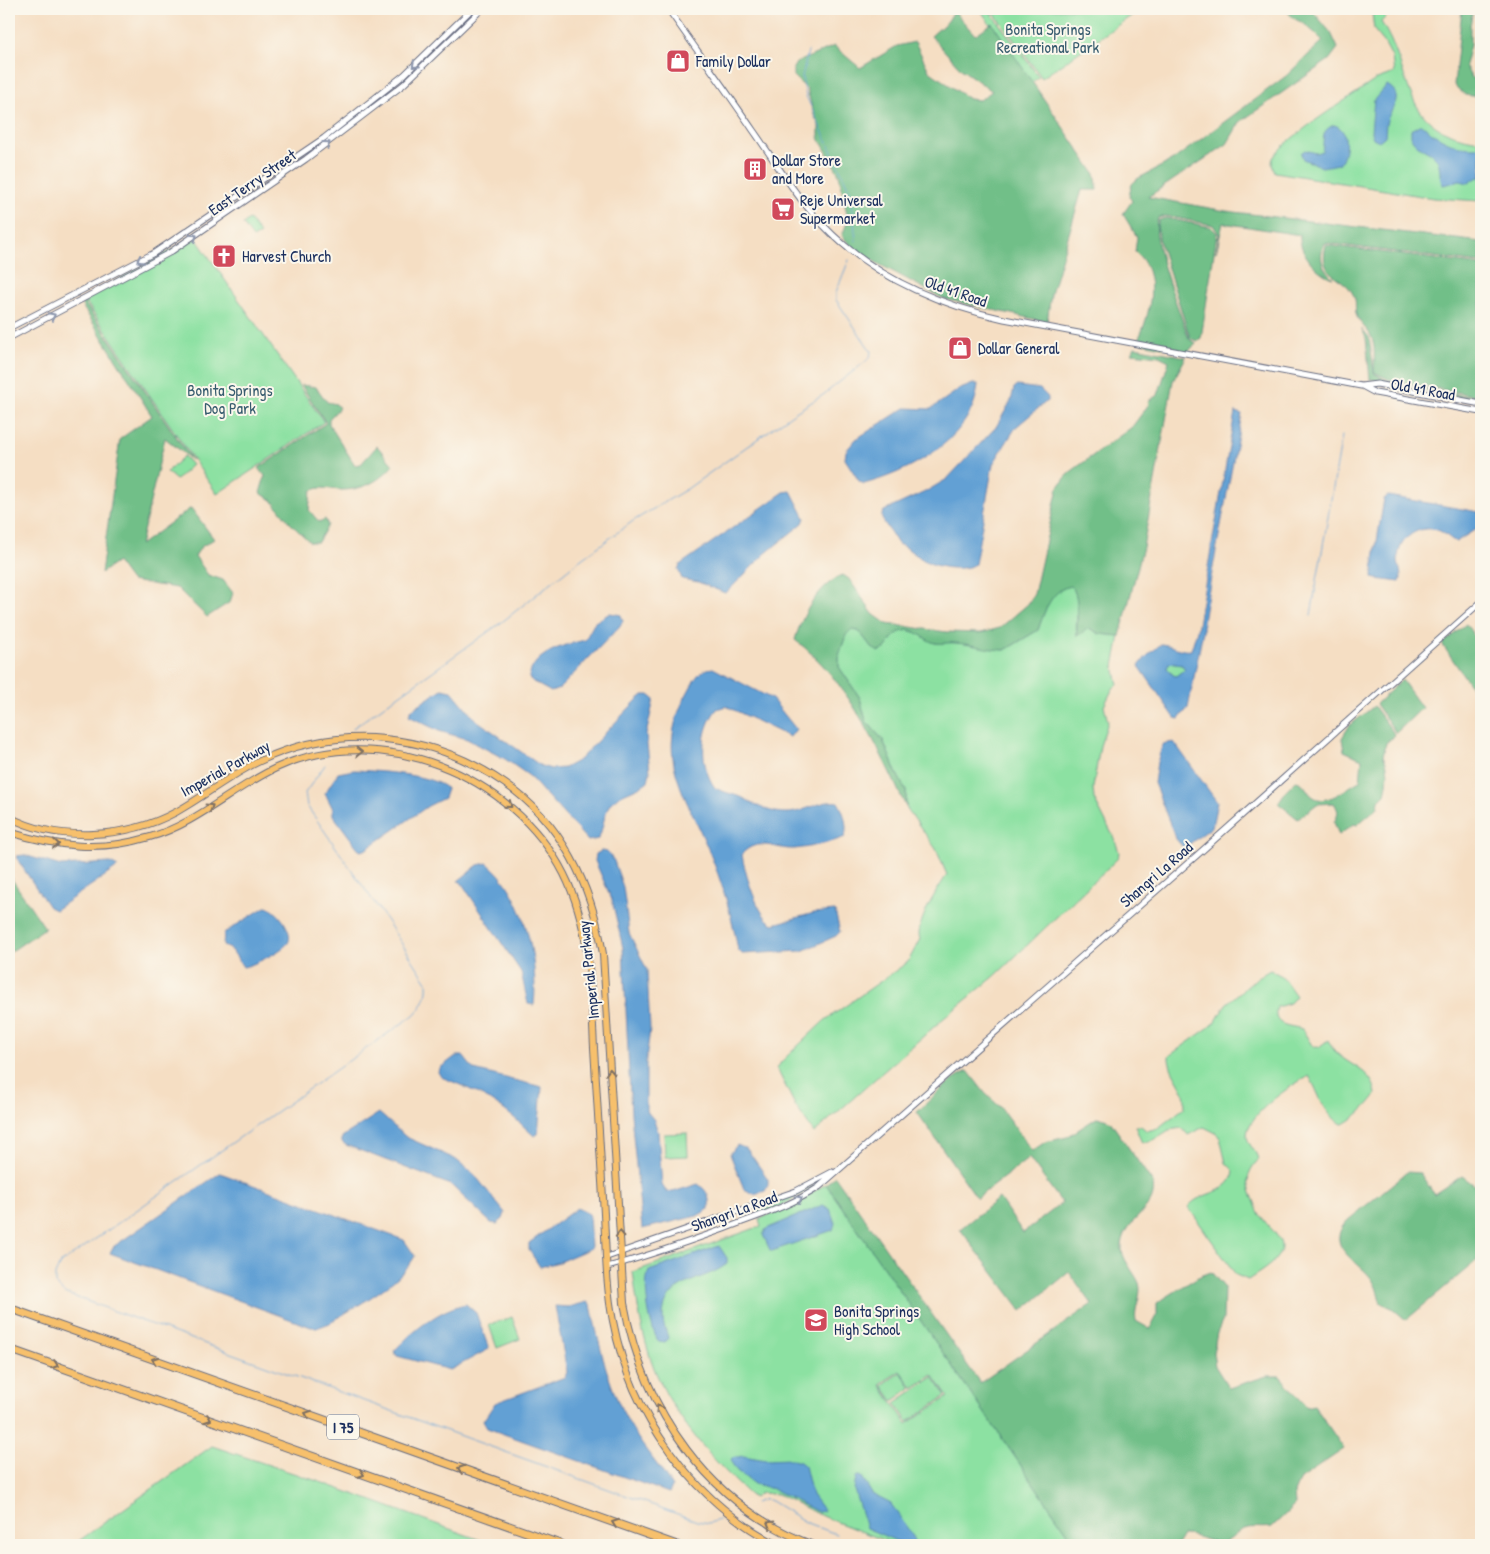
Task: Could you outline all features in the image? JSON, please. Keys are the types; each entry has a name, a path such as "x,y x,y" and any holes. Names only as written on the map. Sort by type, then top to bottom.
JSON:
{"highway":[{"name":"I 75","path":"9,1308 677,1545"},
{"name":"I 75","path":"9,1349 562,1545"}],"main road":[{"name":"Imperial Parkway","path":"9,817 49,830 73,833 116,832 151,824 175,812 260,761 289,749 320,741 355,738 384,738 428,746 459,756 488,772 514,790 536,810 575,862 589,893 598,921 604,962 624,1303 634,1349 653,1397 680,1441 696,1462 733,1498 758,1517 813,1545"},
{"name":"Imperial Parkway","path":"9,832 47,843 88,847 122,844 155,836 186,822 246,784 279,767 314,756 346,752 378,752 407,756 439,764 467,776 495,794 520,815 544,842 558,864 577,905 586,936 592,1003 610,1307 621,1356 629,1379 653,1427 684,1470 704,1491 750,1529 778,1545"}],"street":[{"path":"9,328 154,253 324,138 404,75 472,9"},
{"name":"East Terry Street","path":"9,338 170,253 284,175 397,90 482,9"},
{"name":"Old 41 Road","path":"668,9 795,190 821,223 870,266 897,282 935,300 976,313 1362,386 1375,393 1481,412"},
{"name":"Old 41 Road","path":"1362,386 1376,384 1481,404"},
{"name":"Shangri La Road","path":"607,1267 633,1261 788,1205 819,1187 1209,845 1481,602"},
{"name":"Shangri La Road","path":"607,1257 796,1191 846,1164"}],"green space":[{"path":"980,9 988,9 1039,77 1031,83 992,23 990,24"},
{"name":"Bonita Springs Recreational Park","path":"991,9 1141,9 1042,78"},
{"path":"1286,9 1311,9 1331,33 1338,48 1329,60 1240,122 1227,144 1148,197 1226,211 1481,242 1481,263 1325,243 1322,262 1333,278 1321,272 1305,255 1300,235 1223,223 1216,252 1219,234 1213,225 1166,216 1158,218 1156,228 1158,243 1167,277 1189,339 1196,343 1188,352 1137,342 1146,320 1151,295 1148,271 1143,261 1135,252 1137,237 1123,214 1132,201 1129,196 1132,184 1137,179 1173,160 1286,76 1323,41 1305,24 1294,18"},
{"path":"1363,9 1394,9 1381,22 1392,42 1413,98 1422,113 1435,126 1454,135 1481,141 1481,201 1433,198 1275,172 1272,164 1273,158 1291,139 1377,79 1394,73 1392,57 1384,42 1374,30 1372,13 1367,14"},
{"path":"1462,9 1473,9 1470,26 1470,45 1465,65 1471,77 1481,82 1481,97 1465,95 1454,85"},
{"path":"954,11 975,35 992,23 1095,174 1098,190 1082,190 1051,294 1047,322 944,299 854,249 842,236 848,220 839,174 819,138 819,125 814,115 807,89 793,76 793,68 796,63 834,46 860,68 897,46 915,42 929,71 969,99 980,100 992,91 961,69 931,36 948,21"},
{"path":"1166,218 1211,227 1217,233 1201,338 1197,341 1190,338 1160,243 1157,226 1159,220"},
{"path":"249,219 260,234 253,238 243,224"},
{"name":"Bonita Springs Dog Park","path":"195,237 324,422 217,494 84,299"},
{"path":"1326,245 1481,265 1481,397 1388,379 1374,372 1373,340 1357,317 1355,299 1351,291 1329,271 1326,265 1324,257"},
{"path":"84,302 192,460 165,438 140,545 191,508 214,539 201,547 195,556 208,575 223,580 233,593 230,602 207,617 177,588 131,581 117,562 101,573 120,439 152,416 81,304"},
{"path":"1362,329 1369,337 1374,373 1387,381 1481,399 1481,402 1370,379 1366,338"},
{"path":"1135,347 1186,357 1173,381 1143,547 1120,636 1100,634 1089,628 1077,636 1077,603 1071,586 1064,588 1053,597 1038,630 1005,650 952,643 935,643 908,630 899,632 879,652 872,648 859,631 851,630 846,635 839,655 839,667 860,698 866,721 883,740 906,791 906,807 873,739 846,694 813,656 795,640 802,621 819,593 843,575 849,579 873,614 887,624 947,632 981,633 1000,628 1028,604 1034,594 1058,488 1069,473 1132,427 1149,404 1148,401 1158,395 1169,361 1159,356 1132,353"},
{"path":"301,385 316,387 327,402 336,404 339,408 329,419 329,424 355,465 361,464 377,446 393,465 377,480 364,486 349,490 318,488 311,491 309,510 319,522 325,519 328,525 318,542 310,542 290,523 272,500 260,493 265,476 259,468 326,423"},
{"path":"184,456 192,465 176,480 167,472"},
{"path":"1071,586 1077,597 1077,635 1089,628 1100,634 1120,636 1114,666 1118,685 1113,688 1104,706 1108,722 1100,746 1093,788 1094,799 1119,852 1118,858 995,976 944,1018 814,1133 795,1105 777,1069 781,1062 824,1021 908,962 920,939 920,925 924,916 947,875 936,849 906,807 906,791 883,740 866,721 860,698 839,667 839,655 846,635 851,630 859,631 872,648 885,649 892,637 901,631 907,630 918,633 935,643 954,642 1005,650 1038,630 1053,596 1058,591"},
{"path":"1466,624 1481,646 1481,687 1475,692 1442,644"},
{"path":"1169,663 1182,665 1185,669 1176,676 1173,675 1167,668"},
{"path":"1402,680 1422,708 1396,733 1376,704"},
{"path":"1374,706 1395,735 1386,743 1383,756 1388,769 1387,784 1385,794 1379,800 1378,807 1357,825 1354,824 1339,835 1334,822 1338,812 1334,803 1317,804 1298,819 1278,803 1296,781 1303,784 1310,794 1322,800 1335,796 1360,781 1362,759 1344,751 1342,738 1349,726"},
{"path":"9,875 45,928 9,953"},
{"path":"1270,970 1282,976 1296,996 1290,1003 1277,1007 1276,1014 1279,1022 1302,1029 1313,1047 1319,1047 1328,1040 1340,1056 1368,1077 1373,1084 1376,1094 1361,1112 1342,1124 1335,1120 1326,1109 1309,1076 1271,1101 1254,1119 1247,1136 1258,1160 1249,1174 1249,1187 1260,1214 1279,1238 1281,1247 1275,1260 1248,1280 1236,1275 1188,1207 1200,1198 1221,1189 1231,1179 1234,1171 1226,1163 1220,1138 1216,1133 1204,1127 1188,1135 1182,1128 1169,1130 1153,1140 1142,1143 1135,1126 1141,1126 1147,1131 1158,1128 1184,1108 1184,1094 1172,1069 1169,1056 1215,1023 1226,1004 1258,977"},
{"path":"968,1071 985,1093 1000,1107 1032,1151 1045,1142 1067,1137 1098,1117 1110,1121 1153,1183 1151,1201 1129,1227 1122,1245 1123,1255 1137,1278 1140,1288 1135,1316 1136,1321 1150,1329 1157,1316 1157,1303 1198,1277 1211,1272 1224,1287 1223,1320 1217,1333 1213,1353 1215,1366 1229,1388 1267,1376 1280,1376 1307,1407 1314,1405 1344,1449 1300,1479 1294,1493 1295,1505 1272,1527 1244,1529 1229,1540 1222,1542 1183,1535 1177,1545 1076,1545 826,1184 835,1176 980,1383 1092,1304 1069,1272 1022,1311 960,1229 999,1198 1023,1233 1062,1203 1029,1158 977,1198 917,1112 947,1084"},
{"path":"687,1133 688,1156 665,1157 664,1134"},
{"path":"1407,1172 1420,1173 1434,1194 1462,1176 1481,1190 1481,1257 1406,1320 1392,1308 1381,1303 1374,1282 1345,1253 1339,1238 1341,1230 1347,1221"},
{"path":"822,1181 787,1203 758,1214 756,1208 797,1193"},
{"path":"826,1184 1076,1545 896,1545 824,1517 778,1494 761,1493 753,1498 724,1470 696,1438 672,1404 654,1368 643,1332 633,1272 761,1226 759,1219 789,1207","holes":["900,1371 913,1388 933,1375 948,1397 907,1424 880,1384"]},
{"path":"512,1317 520,1339 497,1348 489,1325"},
{"path":"901,1372 911,1388 893,1401 882,1385"},
{"path":"933,1377 946,1396 908,1422 895,1403"},
{"path":"212,1446 323,1483 494,1545 73,1545"}],"water":[{"path":"1387,85 1395,93 1396,101 1386,122 1385,136 1379,141 1373,138 1371,132 1374,100"},
{"path":"1334,125 1343,131 1346,142 1344,154 1339,164 1322,167 1303,159 1301,153 1305,150 1316,153 1322,151 1325,132"},
{"path":"1419,125 1425,126 1432,133 1456,145 1469,148 1481,147 1481,178 1478,177 1469,183 1460,181 1443,185 1436,158 1417,145 1411,138 1411,130"},
{"path":"978,384 974,403 965,421 937,450 901,471 864,484 859,481 845,459 846,451 856,439 905,408 931,409 958,390"},
{"path":"1017,386 1040,389 1048,397 1047,401 1016,427 993,464 975,564 966,568 948,568 923,560 898,544 882,519 884,511 925,492 947,479 996,427 1011,401 1014,388"},
{"path":"1235,412 1242,414 1203,620 1203,631 1188,708 1179,719 1175,718 1139,666 1161,644 1191,650 1197,630","holes":["1169,663 1182,665 1185,669 1176,676 1167,668"]},
{"path":"791,491 805,518 803,523 766,553 729,590 725,593 698,582 682,579 678,569 681,564 784,492"},
{"path":"1388,496 1479,512 1481,522 1476,529 1456,542 1440,531 1432,529 1425,529 1412,534 1406,539 1399,551 1400,582 1376,579 1373,578 1374,559 1384,499"},
{"path":"610,613 621,615 623,621 619,627 559,689 551,692 529,678 531,669 542,656 559,648 585,640 595,622"},
{"path":"713,668 772,699 796,729 790,737 726,706 717,709 707,727 704,748 706,769 715,788 776,812 789,813 826,802 838,802 844,814 846,823 845,837 794,849 760,845 748,849 742,854 757,904 768,920 774,924 814,913 835,911 840,932 836,936 802,951 742,954 738,950 730,912 718,875 676,772 672,753 673,734 678,713 698,675 704,670"},
{"path":"442,689 452,691 475,719 541,766 551,769 564,768 579,760 636,701 643,695 649,695 654,699 646,735 650,772 648,781 619,796 610,804 598,839 588,841 528,775 505,759 467,739 439,731 409,716 411,710"},
{"path":"1174,742 1217,802 1212,827 1184,848 1176,839 1154,783 1157,762 1163,744"},
{"path":"354,770 389,772 417,777 440,784 447,789 444,798 428,806 365,850 360,851 333,815 333,809 325,793 338,773"},
{"path":"601,851 608,852 614,861 623,887 629,933 647,970 650,1029 646,1061 646,1110 654,1120 658,1132 662,1185 666,1191 673,1192 698,1184 708,1195 709,1201 709,1209 697,1216 642,1229 631,1114 623,948 612,900 595,861 596,854"},
{"path":"24,855 61,866 110,863 118,867 55,910 49,907 19,862 17,856"},
{"path":"487,863 500,875 511,891 526,928 534,968 534,1005 528,1004 521,972 461,882 458,881 478,865"},
{"path":"265,907 279,915 287,927 289,933 288,943 267,958 243,967 232,950 223,946 224,933"},
{"path":"456,1056 463,1056 474,1070 542,1087 538,1134 534,1136 512,1116 491,1101 441,1077 438,1072 440,1068"},
{"path":"379,1113 406,1137 455,1159 474,1174 505,1213 503,1219 497,1224 491,1223 451,1185 342,1142 342,1137"},
{"path":"737,1145 747,1149 768,1179 765,1191 754,1194 744,1189 730,1154"},
{"path":"220,1173 404,1240 415,1256 399,1276 377,1293 330,1323 319,1327 311,1327 110,1253 113,1247"},
{"path":"823,1205 830,1209 835,1223 833,1230 772,1251 770,1250 763,1235 766,1229"},
{"path":"577,1208 589,1214 591,1248 559,1262 540,1267 529,1250 529,1243"},
{"path":"719,1246 727,1258 727,1264 686,1284 669,1296 663,1319 668,1338 665,1343 659,1342 653,1328 648,1307 646,1286 649,1271"},
{"path":"587,1302 591,1305 602,1354 618,1400 637,1437 672,1487 669,1493 487,1428 483,1421 495,1403 565,1377 567,1372 555,1306 569,1307"},
{"path":"466,1304 476,1313 489,1349 450,1370 397,1356 394,1351 427,1322 446,1311"},
{"path":"743,1456 766,1460 790,1459 800,1462 805,1466 812,1495 824,1511 818,1512 773,1489 754,1484 737,1471 731,1462 732,1458"},
{"path":"856,1477 862,1477 872,1494 891,1504 914,1538 914,1545 906,1545 866,1528 854,1490"}],"waterway":[{"path":"808,51 802,77 806,96 851,193 856,241"},
{"path":"353,728 502,622 572,566 633,521 687,489 794,413 823,395 865,362 870,357 871,351 836,300 836,292 849,260"},
{"path":"1311,615 1342,436"},
{"path":"325,765 305,793 307,806 427,982 427,992 423,1004 414,1015 60,1264 55,1275 55,1284 64,1293 697,1521 709,1523 719,1520"},
{"path":"755,1503 765,1499 771,1501 807,1523 836,1534"},
{"path":"858,1542 867,1545"}],"place":[{"name":"Family Dollar","path":"678,61"},
{"name":"Dollar Store and More","path":"755,169"},
{"name":"Reje Universal Supermarket","path":"783,209"},
{"name":"Harvest Church","path":"224,256"},
{"name":"Dollar General","path":"960,348"},
{"name":"Bonita Springs High School","path":"816,1320"}]}
